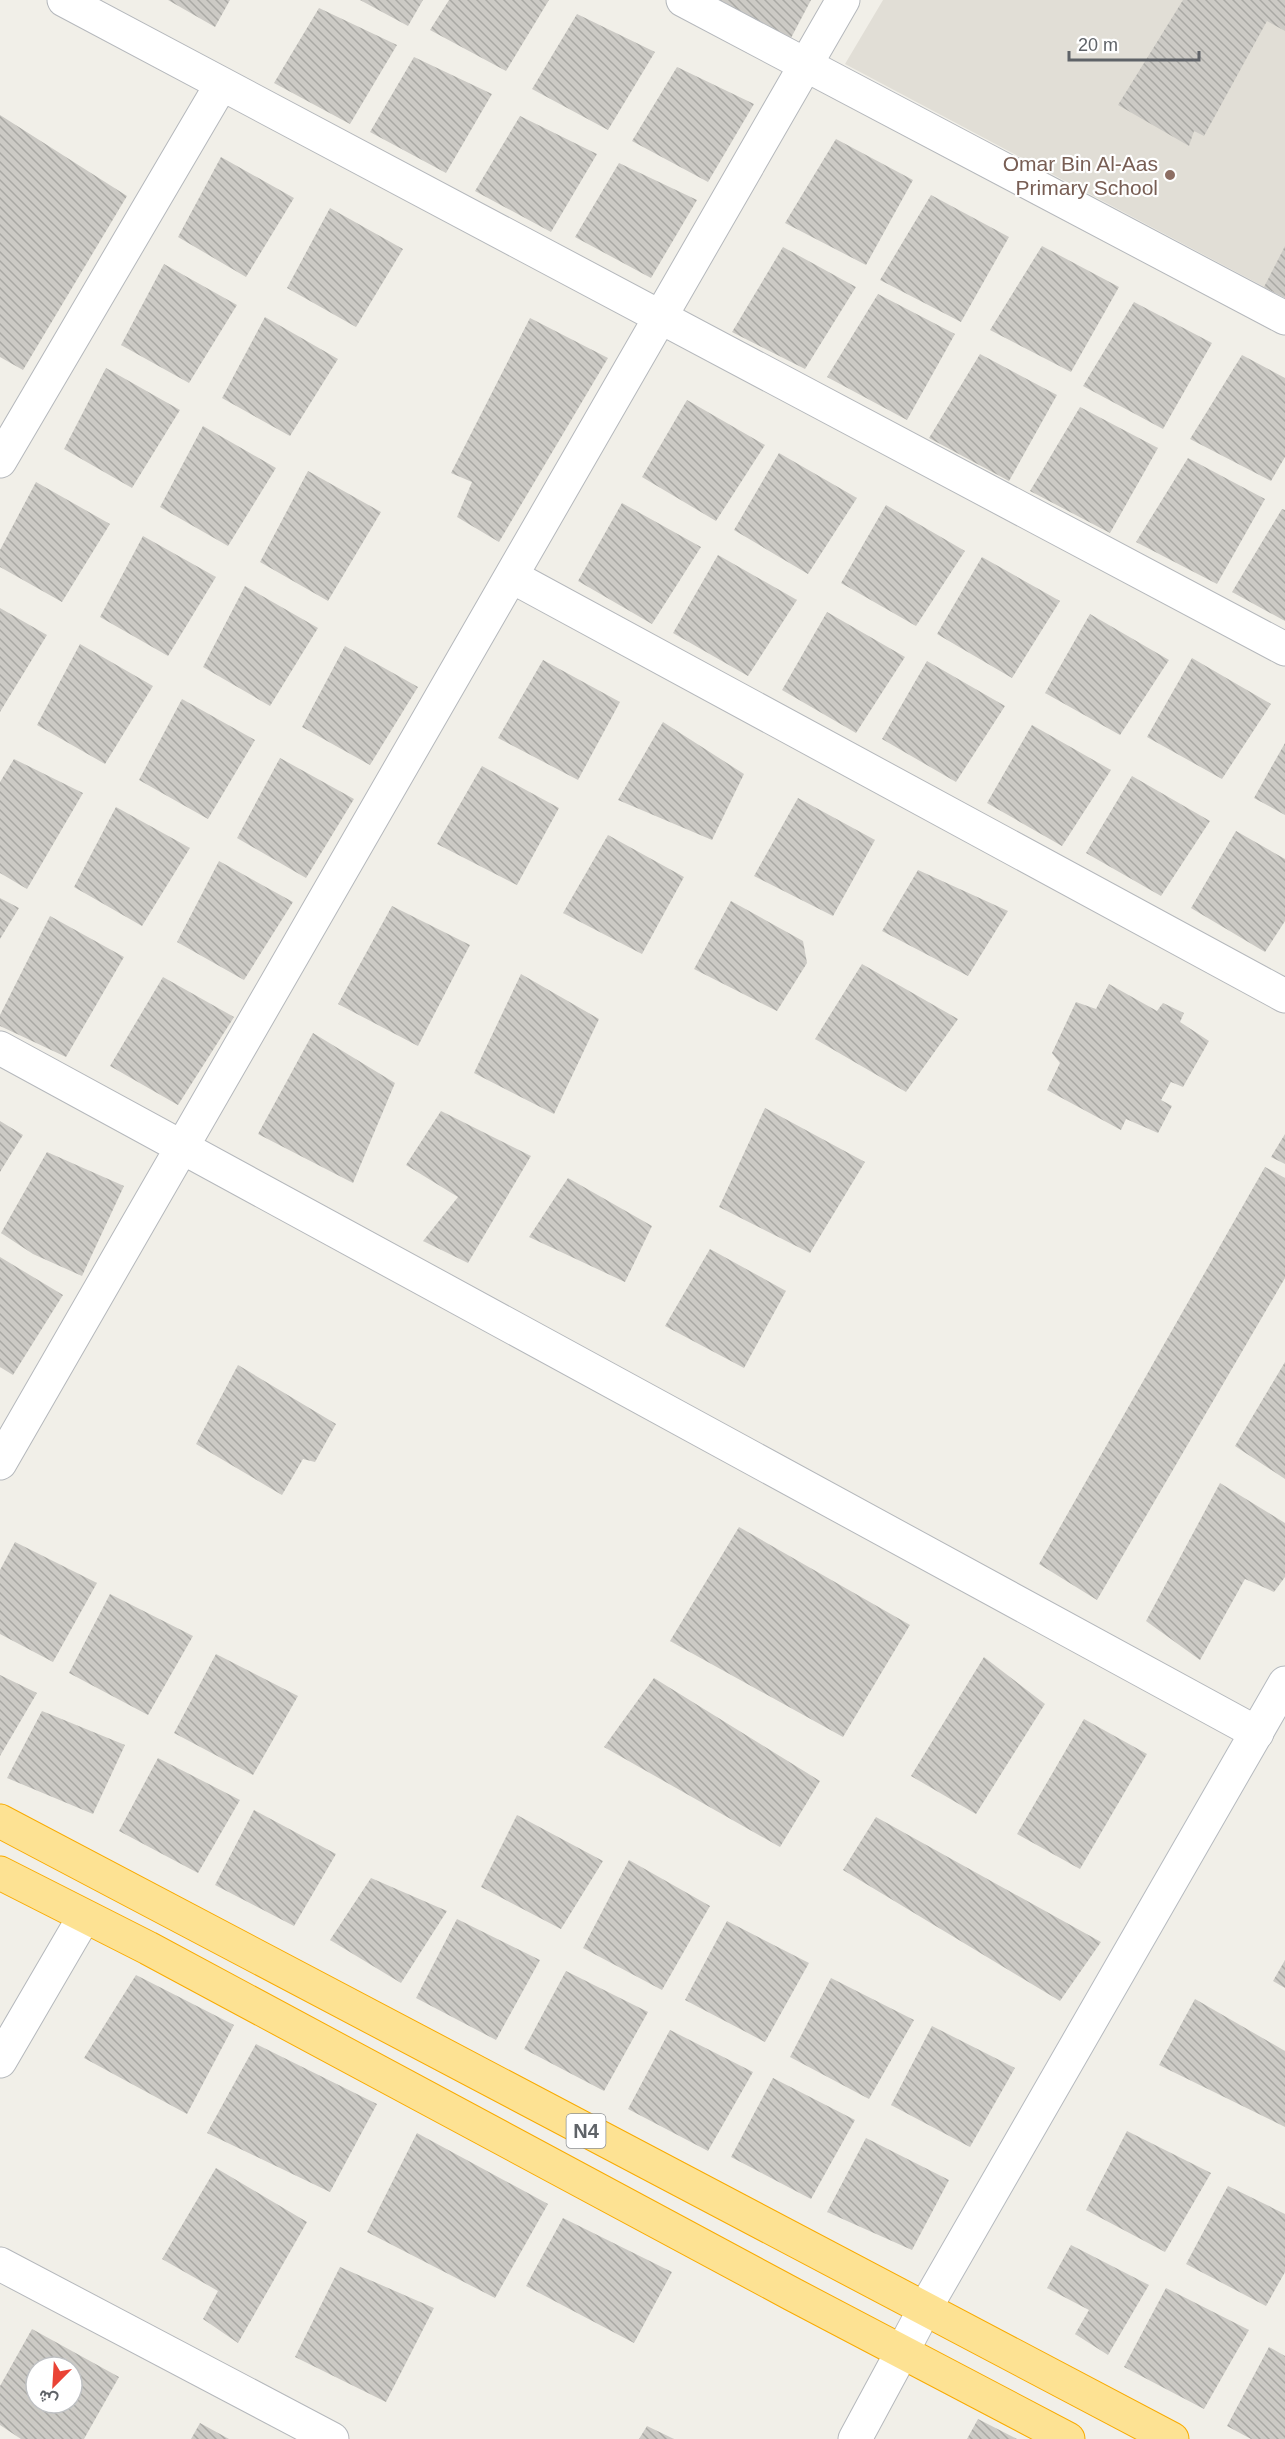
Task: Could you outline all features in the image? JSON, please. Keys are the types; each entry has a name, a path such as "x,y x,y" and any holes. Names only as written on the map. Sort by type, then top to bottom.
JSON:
{"highway":[{"name":"N4","path":"0,1821 1172,2439"},
{"name":"N4","path":"0,1873 148,1948 1068,2439"}],"street":[{"path":"64,0 221,86 1285,649"},
{"path":"683,0 1285,318"},
{"path":"0,1463 843,0"},
{"path":"0,461 221,86"},
{"path":"511,576 1285,996"},
{"path":"0,1048 1257,1733"},
{"path":"855,2439 924,2310 1285,1683"},
{"path":"0,2061 84,1917"},
{"path":"0,2264 332,2439"}],"shaded area":[{"name":"Omar Bin Al-Aas Primary School","path":"883,0 1285,0 1285,298 845,64"}],"building":[{"path":"168,0 230,0 215,27"},
{"path":"360,0 423,0 408,26"},
{"path":"449,0 549,0 506,71 430,30"},
{"path":"712,0 811,0 791,38"},
{"path":"1183,0 1285,0 1285,31 1267,21 1204,136 1194,131 1189,146 1118,105"},
{"path":"319,8 397,45 350,124 274,83"},
{"path":"577,14 655,52 608,130 532,89"},
{"path":"414,57 492,94 446,173 370,132"},
{"path":"677,67 754,104 708,182 632,141"},
{"path":"0,115 127,196 23,370 0,357"},
{"path":"520,116 597,154 551,232 475,191"},
{"path":"836,139 913,180 866,265 785,223"},
{"path":"221,157 294,198 246,277 178,237"},
{"path":"619,163 697,200 651,278 575,237"},
{"path":"931,195 1009,237 961,322 880,280"},
{"path":"330,208 403,249 356,327 287,288"},
{"path":"1042,246 1119,287 1071,372 990,330"},
{"path":"1285,246 1285,298 1264,287"},
{"path":"783,247 856,287 805,369 732,332"},
{"path":"164,264 237,305 189,383 121,345"},
{"path":"878,294 955,334 907,420 827,377"},
{"path":"1134,302 1212,343 1163,429 1083,386"},
{"path":"265,317 338,359 290,436 222,398"},
{"path":"530,318 608,358 499,542 457,517 472,482 451,473"},
{"path":"980,354 1057,395 1009,481 929,438"},
{"path":"1242,355 1285,378 1285,457 1271,481 1190,439"},
{"path":"106,368 180,410 132,488 64,449"},
{"path":"687,400 765,445 716,521 642,477"},
{"path":"1080,407 1158,448 1110,533 1030,491"},
{"path":"203,426 276,468 228,546 160,507"},
{"path":"779,453 857,498 808,574 734,530"},
{"path":"1188,458 1265,499 1217,584 1136,542"},
{"path":"308,471 381,512 328,601 260,562"},
{"path":"36,482 110,524 62,602 0,567 0,550"},
{"path":"622,503 701,547 652,624 578,581"},
{"path":"886,505 965,551 916,626 841,583"},
{"path":"1282,509 1285,510 1285,621 1232,592"},
{"path":"143,536 216,577 168,656 100,617"},
{"path":"718,555 797,600 748,676 673,633"},
{"path":"982,557 1060,601 1012,678 937,634"},
{"path":"245,586 318,628 270,706 203,667"},
{"path":"0,608 47,635 0,712"},
{"path":"827,612 905,657 856,733 782,690"},
{"path":"1090,614 1169,660 1120,735 1045,693"},
{"path":"80,644 153,686 105,764 37,725"},
{"path":"345,646 418,687 370,765 302,727"},
{"path":"1192,658 1271,704 1222,779 1147,737"},
{"path":"543,660 620,702 578,780 498,738"},
{"path":"927,661 1005,706 956,782 882,739"},
{"path":"182,699 255,740 208,819 139,780"},
{"path":"663,722 744,774 712,840 618,800"},
{"path":"1032,725 1111,770 1062,846 987,803"},
{"path":"1285,743 1285,815 1254,798"},
{"path":"280,758 354,799 306,878 237,838"},
{"path":"14,759 83,793 27,889 0,873 0,782"},
{"path":"482,766 559,808 517,885 437,844"},
{"path":"1132,776 1210,821 1161,896 1086,853"},
{"path":"798,798 875,840 833,916 754,876"},
{"path":"116,807 190,848 142,926 74,887"},
{"path":"1236,831 1285,859 1285,921 1265,952 1191,908"},
{"path":"608,835 684,877 642,954 563,913"},
{"path":"219,861 293,902 244,980 177,942"},
{"path":"918,870 1008,911 968,976 882,931"},
{"path":"0,898 19,908 0,939"},
{"path":"731,901 803,941 807,963 777,1011 694,969"},
{"path":"392,906 470,945 418,1046 338,1004"},
{"path":"50,916 124,957 66,1057 0,1026 0,1015"},
{"path":"862,964 958,1019 906,1092 815,1039"},
{"path":"521,974 599,1019 554,1114 474,1073"},
{"path":"163,977 234,1017 178,1105 110,1066"},
{"path":"1109,984 1157,1011 1163,1003 1184,1013 1180,1022 1209,1041 1183,1087 1171,1082 1161,1100 1172,1106 1158,1133 1126,1119 1121,1130 1047,1090 1060,1063 1052,1053 1076,1002 1096,1009"},
{"path":"313,1033 395,1083 353,1183 258,1134"},
{"path":"765,1108 865,1162 810,1253 719,1207"},
{"path":"441,1111 531,1156 468,1263 423,1241 458,1197 406,1165"},
{"path":"0,1121 23,1135 0,1172"},
{"path":"1285,1134 1285,1164 1271,1157"},
{"path":"47,1152 124,1186 82,1276 33,1254 1,1233"},
{"path":"1265,1167 1285,1178 1285,1278 1097,1600 1039,1564"},
{"path":"568,1178 652,1226 625,1282 529,1237"},
{"path":"710,1249 786,1291 744,1368 665,1326"},
{"path":"0,1257 63,1295 13,1375 0,1367"},
{"path":"1285,1362 1285,1479 1235,1446"},
{"path":"238,1365 336,1424 315,1462 303,1459 282,1495 196,1444"},
{"path":"1220,1483 1285,1523 1285,1577 1274,1592 1245,1579 1200,1660 1146,1621"},
{"path":"739,1527 910,1625 843,1737 670,1641"},
{"path":"15,1542 97,1583 53,1662 0,1634 0,1570"},
{"path":"110,1594 193,1636 148,1715 69,1673"},
{"path":"216,1654 298,1696 253,1775 174,1733"},
{"path":"984,1657 1045,1704 976,1814 911,1776"},
{"path":"0,1675 37,1693 0,1756"},
{"path":"654,1678 820,1781 780,1847 604,1747"},
{"path":"42,1711 125,1745 93,1814 7,1778"},
{"path":"1084,1719 1147,1754 1080,1869 1017,1834"},
{"path":"158,1758 240,1800 198,1873 119,1831"},
{"path":"254,1810 336,1854 294,1926 215,1885"},
{"path":"517,1815 603,1861 561,1929 481,1887"},
{"path":"876,1817 1101,1942 1060,2001 843,1870"},
{"path":"629,1860 710,1906 662,1990 583,1948"},
{"path":"371,1878 447,1911 401,1983 330,1940"},
{"path":"457,1919 540,1960 496,2040 416,1998"},
{"path":"727,1921 809,1963 765,2042 685,2000"},
{"path":"1285,1960 1285,1988 1273,1981"},
{"path":"566,1971 648,2012 604,2091 524,2049"},
{"path":"136,1975 234,2025 187,2114 84,2058"},
{"path":"831,1978 914,2020 869,2099 790,2057"},
{"path":"1195,1999 1285,2051 1285,2127 1159,2065"},
{"path":"932,2026 1015,2068 970,2147 891,2105"},
{"path":"670,2030 753,2072 708,2151 628,2109"},
{"path":"256,2044 377,2104 330,2192 207,2133"},
{"path":"773,2078 855,2120 811,2199 731,2157"},
{"path":"1127,2131 1211,2173 1165,2252 1086,2210"},
{"path":"417,2133 548,2204 495,2298 367,2232"},
{"path":"866,2138 949,2180 912,2250 827,2212"},
{"path":"216,2168 307,2222 238,2343 203,2319 218,2291 162,2259"},
{"path":"1228,2186 1285,2214 1285,2272 1266,2306 1186,2264"},
{"path":"563,2218 672,2272 634,2343 526,2286"},
{"path":"1071,2245 1149,2285 1108,2355 1075,2334 1089,2310 1047,2288"},
{"path":"340,2267 434,2308 386,2402 295,2357"},
{"path":"1166,2288 1249,2330 1204,2409 1124,2367"},
{"path":"32,2329 79,2355 24,2355 24,2415 84,2415 84,2358 119,2377 84,2439 21,2439 0,2425 0,2386"},
{"path":"1269,2347 1285,2356 1285,2439 1251,2439 1227,2426"},
{"path":"978,2419 1017,2439 967,2439"},
{"path":"200,2423 229,2439 191,2439"},
{"path":"647,2426 674,2439 639,2439"}],"place":[{"name":"Omar Bin Al-Aas Primary School","path":"1170,175"}]}
